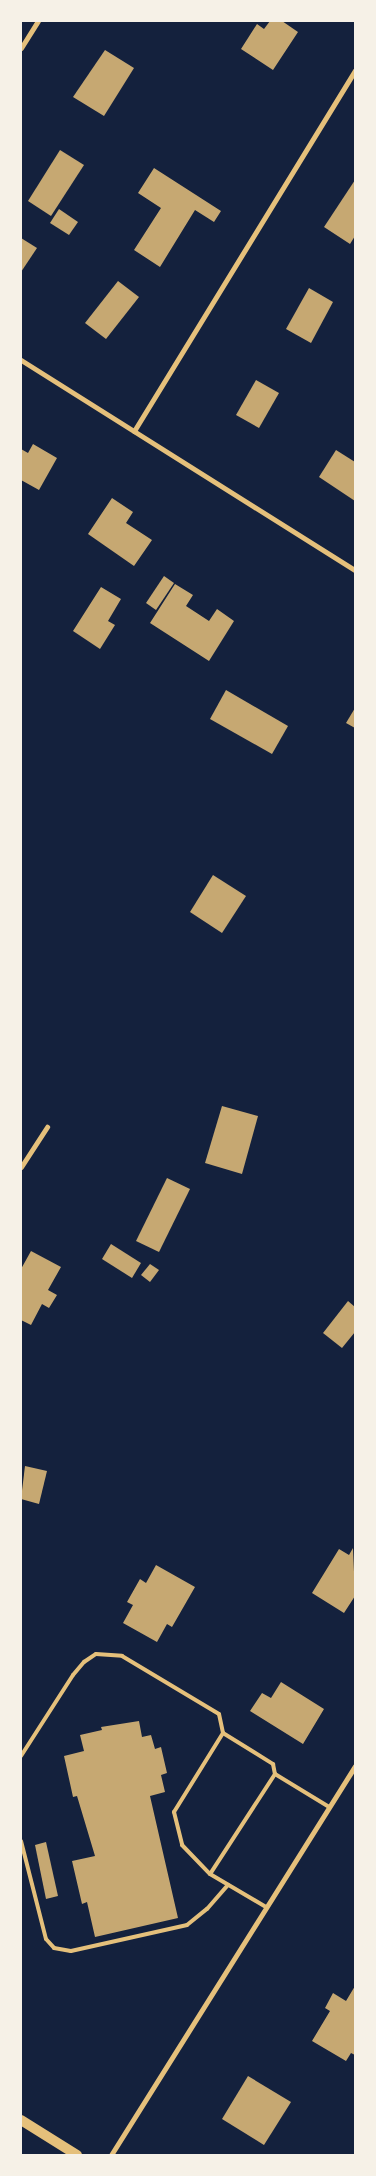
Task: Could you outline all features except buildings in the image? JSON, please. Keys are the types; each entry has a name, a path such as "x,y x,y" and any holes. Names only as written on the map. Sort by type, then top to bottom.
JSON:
{"main road":[{"path":"21,2120 77,2155"}],"street":[{"path":"21,48 38,21"},
{"path":"134,431 355,70"},
{"path":"21,360 355,570"},
{"path":"21,1167 47,1127"},
{"path":"111,2155 355,1766"}],"lane":[{"path":"21,1756 73,1675 84,1662 96,1654 122,1656 219,1714 223,1733 174,1812 182,1845 210,1874 266,1907"},
{"path":"210,1874 274,1774 273,1764 223,1733"},
{"path":"274,1774 329,1807"},
{"path":"21,1841 46,1939 54,1948 71,1951 187,1925 207,1909 228,1885"}]}
